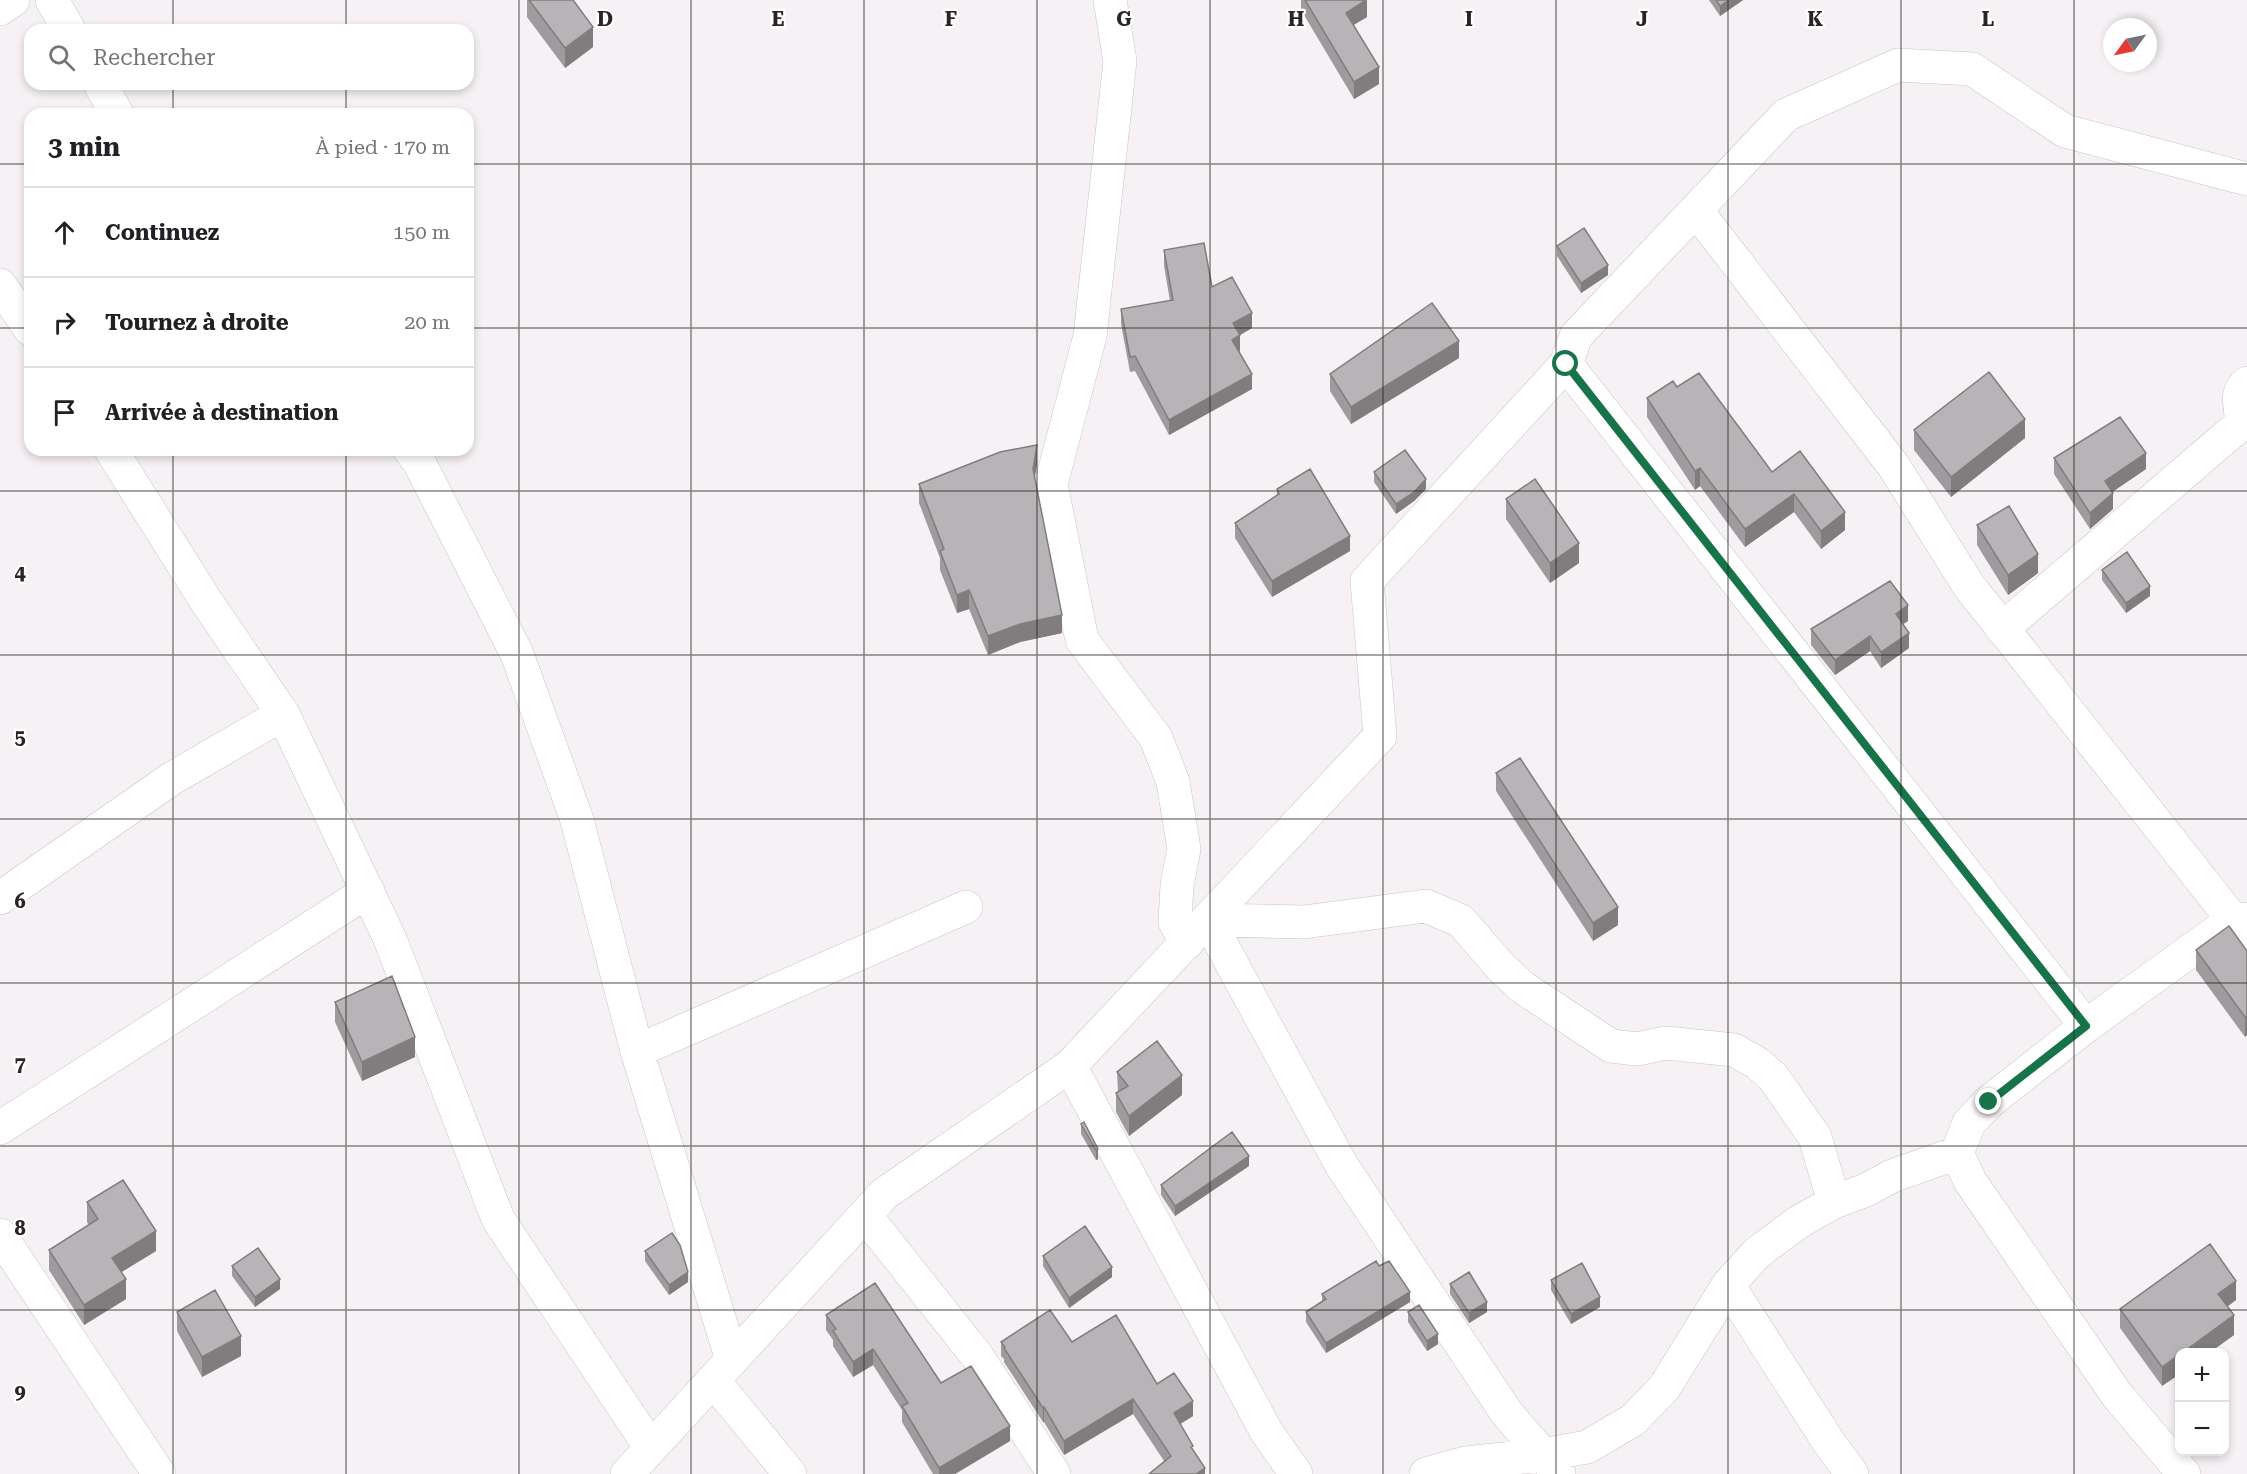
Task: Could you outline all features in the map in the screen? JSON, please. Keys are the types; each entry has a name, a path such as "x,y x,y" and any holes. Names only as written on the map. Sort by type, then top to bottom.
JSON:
{"street":[{"path":"0,9 13,0"},
{"path":"52,0 66,24"},
{"path":"1110,0 1120,61 1090,336 1050,484 1082,640 1156,738 1173,782 1184,849 1177,885 1175,922 1186,943"},
{"path":"627,1474 884,1194 1070,1066 1380,736 1367,581 1566,364 1576,336 1786,115 1898,65 1972,69 2065,132 2247,179"},
{"path":"103,90 114,108"},
{"path":"1696,210 1893,465 1969,586 2242,926 2086,1026 1989,1102 1969,1123 1957,1153 1970,1181 2117,1395 2184,1474"},
{"path":"0,285 24,320"},
{"path":"1566,364 2086,1026"},
{"path":"2002,629 2241,424 2239,395 2241,388 2247,383"},
{"path":"115,456 206,601 284,714 390,939 498,1219 651,1448"},
{"path":"414,456 517,654 577,820 722,1370 790,1474"},
{"path":"0,898 171,779 284,714"},
{"path":"0,1128 368,891"},
{"path":"1209,920 1304,922 1425,906 1461,921 1499,965 1522,987 1611,1046 1637,1049 1666,1043 1734,1050 1757,1063 1773,1077 1815,1137 1834,1202"},
{"path":"637,1051 966,907"},
{"path":"1209,920 1342,1166 1506,1412 1551,1465"},
{"path":"1070,1066 1266,1431 1296,1474"},
{"path":"1426,1474 1466,1463 1551,1465 1587,1447 1632,1419 1664,1388 1728,1285 1757,1253 1797,1223 1834,1202 1866,1190 1892,1176 1957,1153"},
{"path":"865,1215 977,1356 1054,1474"},
{"path":"0,1235 159,1474"},
{"path":"1728,1285 1828,1441 1852,1474"}],"building":[{"path":"529,0 573,0 593,27 565,48"},
{"path":"1305,0 1366,0 1346,13 1379,67 1354,82"},
{"path":"1716,0 1729,0 1720,6"},
{"path":"1584,228 1608,265 1581,283 1557,246"},
{"path":"1204,243 1212,287 1232,277 1252,313 1233,323 1240,335 1232,340 1252,374 1169,420 1135,356 1130,357 1121,309 1173,300 1164,250"},
{"path":"1432,303 1459,341 1351,407 1330,374"},
{"path":"1989,372 2025,419 1951,477 1914,430"},
{"path":"1699,373 1772,472 1800,451 1845,512 1821,531 1794,494 1745,529 1700,468 1695,471 1647,398 1673,381 1677,387"},
{"path":"2120,417 2146,453 2105,481 2113,493 2090,513 2054,458"},
{"path":"1037,445 1033,469 1062,615 1020,624 988,636 969,590 957,595 940,551 944,549 919,484 1000,452"},
{"path":"1405,450 1426,479 1414,492 1396,504 1374,472"},
{"path":"1310,469 1350,536 1272,581 1235,523 1279,494 1277,489"},
{"path":"1535,479 1579,543 1550,563 1506,499"},
{"path":"2009,506 2038,554 2008,575 1977,525"},
{"path":"2127,552 2150,586 2126,603 2102,570"},
{"path":"1890,581 1908,605 1896,614 1909,633 1881,652 1870,636 1835,660 1811,629"},
{"path":"1520,758 1618,907 1593,923 1496,773"},
{"path":"2229,926 2247,951 2247,1016 2245,1017 2196,950"},
{"path":"392,976 415,1037 362,1062 335,1002"},
{"path":"1157,1041 1182,1075 1129,1116 1116,1093 1128,1086 1117,1072"},
{"path":"1084,1122 1098,1149 1096,1150 1081,1124"},
{"path":"1232,1132 1249,1156 1175,1206 1161,1185"},
{"path":"123,1180 156,1231 112,1258 126,1279 84,1305 49,1250 98,1219 87,1202"},
{"path":"1085,1226 1112,1267 1069,1298 1043,1256"},
{"path":"672,1233 680,1245 688,1272 669,1285 645,1251"},
{"path":"2210,1244 2236,1281 2218,1294 2234,1315 2189,1348 2175,1348 2175,1358 2162,1367 2120,1309"},
{"path":"258,1248 280,1279 255,1297 232,1266"},
{"path":"1376,1261 1379,1266 1389,1261 1410,1292 1326,1343 1306,1312 1326,1299 1322,1294"},
{"path":"1582,1263 1600,1297 1571,1314 1551,1280"},
{"path":"1469,1272 1487,1302 1469,1313 1450,1284"},
{"path":"875,1283 941,1383 971,1366 1010,1426 939,1468 902,1406 908,1403 873,1349 853,1362 833,1331 836,1329 826,1315"},
{"path":"215,1290 241,1336 202,1357 177,1312"},
{"path":"1419,1305 1438,1334 1427,1341 1408,1312"},
{"path":"1050,1310 1072,1342 1116,1315 1157,1384 1174,1373 1193,1401 1174,1413 1193,1446 1191,1447 1205,1468 1196,1474 1149,1474 1171,1456 1133,1399 1064,1441 1001,1342"}],"route":[{"path":"1566,364 2086,1026 1989,1102"}]}
